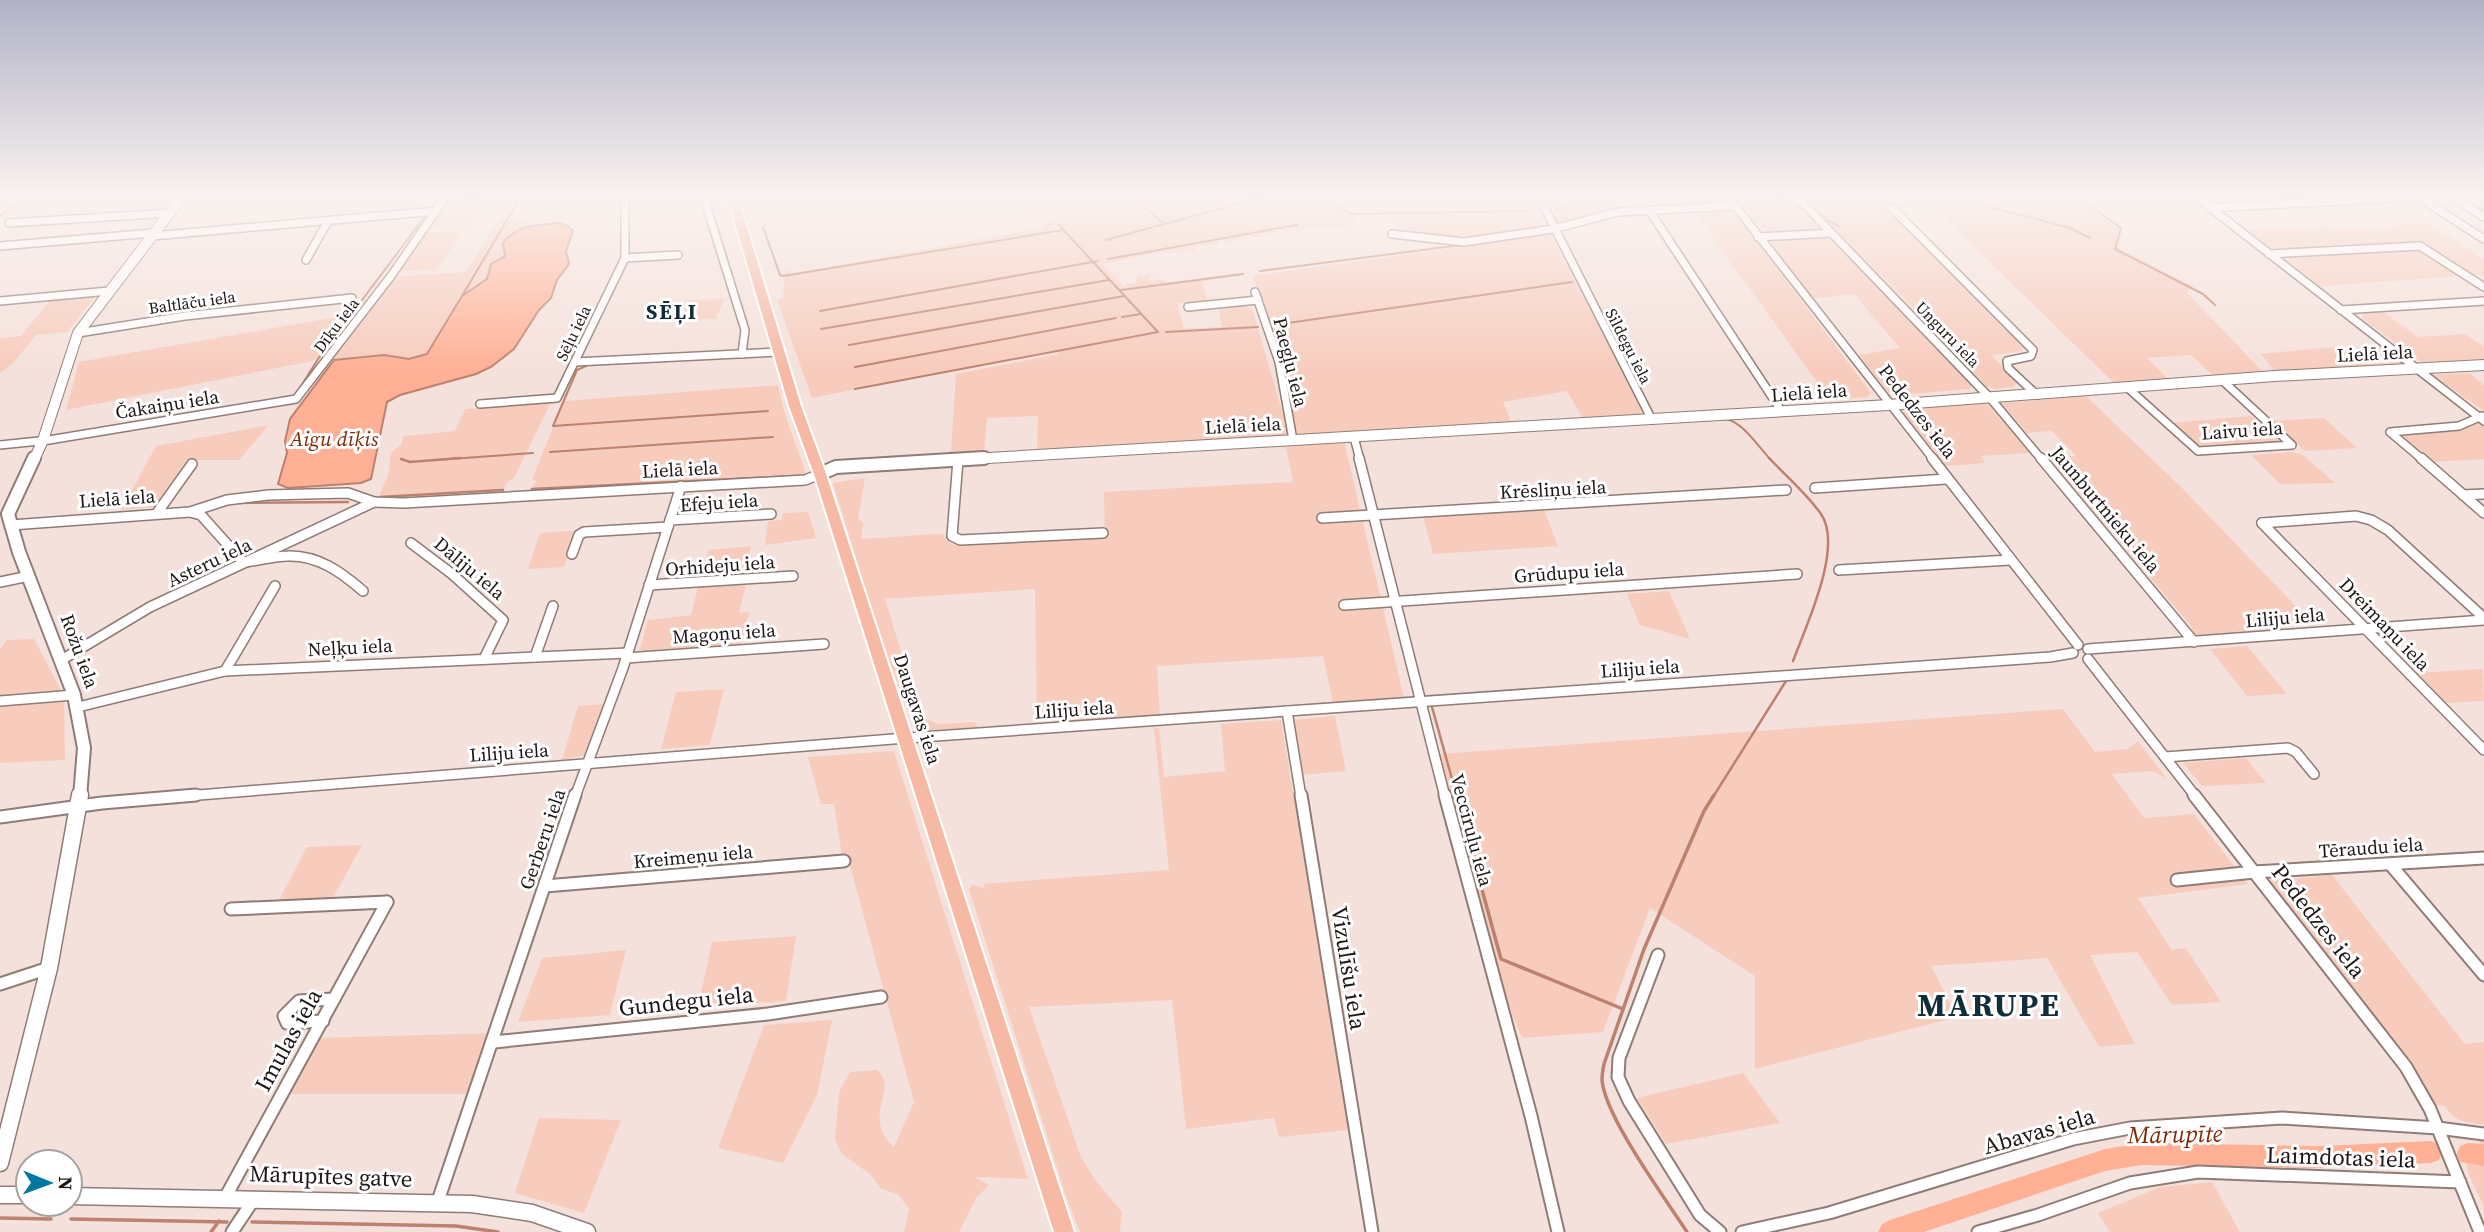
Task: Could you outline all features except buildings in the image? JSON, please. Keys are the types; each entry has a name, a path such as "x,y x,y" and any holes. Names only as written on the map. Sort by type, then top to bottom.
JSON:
{"main road":[{"name":"Daugavas iela","path":"750,255 778,352 820,474 1064,1232"}],"street":[{"path":"6,518 43,440 78,333 137,255"},
{"path":"306,260 309,255"},
{"name":"Dīķu iela","path":"296,399 403,255"},
{"path":"625,258 669,255"},
{"path":"722,255 745,330 742,354"},
{"name":"Sildegu iela","path":"1567,255 1652,420"},
{"path":"1679,255 1782,412"},
{"name":"Pededzes iela","path":"1772,255 2010,559 2075,649"},
{"name":"Unguru iela","path":"1853,255 1990,399"},
{"path":"1939,255 2033,350 2031,356 2007,362 2008,368 2037,395"},
{"path":"2271,255 2482,417"},
{"path":"2434,255 2484,288"},
{"name":"Sēļu iela","path":"480,404 557,398 625,258"},
{"path":"0,300 109,291"},
{"name":"Paegļu iela","path":"1188,307 1257,296 1279,362 1293,440"},
{"name":"Baltlāču iela","path":"78,333 185,316 352,298"},
{"path":"2341,310 2484,301"},
{"path":"575,362 778,352"},
{"name":"Lielā iela","path":"6,518 190,512 227,500 268,495 348,493 374,502 404,503 805,480 836,467 1782,412 2484,365"},
{"name":"Laivu iela","path":"2129,388 2198,451 2292,445 2223,382"},
{"name":"Čakaiņu iela","path":"0,445 296,399"},
{"name":"Jaunburtnieku iela","path":"1990,399 2194,642"},
{"path":"2482,417 2459,426 2390,432 2484,513"},
{"name":"Veccīruļu iela","path":"1354,437 1420,701 1531,1116 1558,1232"},
{"path":"958,460 952,536 960,540 1103,533"},
{"path":"157,513 192,464"},
{"path":"1815,488 1946,479"},
{"name":"Gerberu iela","path":"437,1203 627,655 681,486"},
{"name":"Krēsliņu iela","path":"1322,518 1786,490"},
{"path":"2463,495 2484,494"},
{"name":"Asteru iela","path":"62,659 118,624 243,562 374,502"},
{"path":"190,512 201,515 243,562 286,556 322,561 339,570 363,591"},
{"name":"Efeju iela","path":"572,554 579,535 584,532 771,514"},
{"name":"Dreimaņu iela","path":"2484,619 2388,530 2371,520 2356,516 2262,523 2484,750"},
{"name":"Rožu iela","path":"0,1163 49,968 79,806 84,748 76,701 62,659 6,518"},
{"path":"284,543 286,556"},
{"name":"Dāliju iela","path":"411,544 453,574 503,620 484,659"},
{"path":"1839,570 2010,559"},
{"name":"Grūdupu iela","path":"1344,605 1797,574"},
{"path":"0,582 29,576"},
{"name":"Orhideju iela","path":"649,585 793,576"},
{"path":"225,670 275,586"},
{"path":"535,657 553,606"},
{"name":"Liliju iela","path":"2088,654 2194,642 2484,619"},
{"name":"Magoņu iela","path":"627,655 824,644"},
{"path":"2075,649 2088,654"},
{"name":"Liliju iela","path":"0,817 79,806 905,738 2050,657 2075,649"},
{"name":"Pededzes iela","path":"2088,654 2395,1052 2420,1090 2438,1128 2480,1232"},
{"name":"Neļķu iela","path":"0,701 76,701 225,670 627,655"},
{"name":"Vizulīšu iela","path":"1287,711 1372,1232"},
{"path":"2165,757 2288,748 2296,752 2314,774"},
{"name":"Tēraudu iela","path":"2177,880 2254,872 2484,858"},
{"name":"Kreimeņu iela","path":"545,886 844,861"},
{"path":"2390,864 2484,975"},
{"name":"Imulas iela","path":"225,1198 387,902 232,909"},
{"path":"1658,955 1619,1058 1618,1077 1629,1101 1700,1215 1720,1232"},
{"path":"0,984 49,968"},
{"name":"Gundegu iela","path":"494,1042 768,1014 881,997"},
{"path":"323,1021 287,1023 284,1016 288,1007 301,999 334,999"},
{"name":"Abavas iela","path":"1742,1232 1829,1213 2073,1139 2130,1128 2281,1118 2438,1128 2484,1134"},
{"name":"Laimdotas iela","path":"1978,1232 2038,1215 2130,1182 2198,1172 2460,1182"},
{"name":"Mārupītes gatve","path":"84,1196 437,1203 532,1213 587,1232"},
{"path":"232,1232 254,1199"}],"shaded area":[{"path":"408,255 446,255 437,269 396,272"},
{"path":"476,255 506,255 491,264 487,279 462,296 427,354 409,359 384,355 330,359 393,277 466,272"},
{"path":"892,255 1145,255 1103,264 1124,287 1128,283 1135,284 1138,275 1142,277 1152,273 1149,279 1151,282 1155,282 1154,279 1166,281 1168,284 1243,274 1202,282 1208,303 1177,303 1184,329 1222,327 1218,307 1243,305 1252,308 1289,435 1044,451 1037,450 1038,416 987,418 984,452 937,455 951,451 956,374 1059,354 1056,350 812,398 777,300 783,298 785,269 791,274"},
{"path":"1398,255 1561,255 1643,410 1639,415 1584,420 1567,391 1503,402 1512,424 1298,437 1283,366 1253,276"},
{"path":"1726,255 1767,255 1871,393 1867,397 1830,400"},
{"path":"1781,255 1846,255 1930,339 1972,386 1969,389 1899,395 1888,392 1859,355 1900,348 1854,294 1811,299"},
{"path":"1862,255 1935,255 2023,346 2022,351 1991,355 2017,381 2014,387 1995,389 1986,386"},
{"path":"1983,255 2133,255 2192,286 2187,293 2264,373 2216,378 2191,355 2147,358 2170,381 2115,384"},
{"path":"2431,255 2462,276 2320,286 2288,260 2290,256"},
{"path":"2443,255 2479,255 2484,259 2484,275 2473,275"},
{"path":"97,294 67,332 36,335 14,362 0,373 0,338 21,336 52,298"},
{"path":"724,299 716,319 681,320 689,300"},
{"path":"2383,312 2418,337 2465,334 2484,347 2484,360 2422,363 2362,318 2364,313"},
{"path":"354,314 320,356 312,361 66,410 79,362"},
{"path":"2345,346 2367,364 2390,363 2392,358 2377,346 2382,346 2404,364 2276,373 2261,354"},
{"path":"2469,373 2484,385 2484,411 2432,375"},
{"path":"778,385 806,475 532,489 536,481 532,479 564,401"},
{"path":"2086,396 2182,488 2312,623 2247,634 2195,638 2191,626 2050,459 2076,456 2052,431 2027,433 2002,403"},
{"path":"551,402 514,478 507,482 503,490 380,497 388,475 391,455 401,445 404,436 455,431 465,409"},
{"path":"1986,403 2031,453 1981,456 1985,463 1945,466 1903,413 1908,408"},
{"path":"2251,416 2278,439 2277,442 2207,447 2198,445 2172,423"},
{"path":"2324,418 2357,448 2305,451 2272,421"},
{"path":"2478,420 2484,425 2484,459 2433,462 2401,436 2464,430"},
{"path":"269,425 239,460 187,460 154,507 121,510 156,446"},
{"path":"1344,441 1404,698 1333,703 1323,656 1157,666 1160,715 1054,723 1048,718 1037,719 1035,589 885,599 921,717 939,724 974,722 978,726 978,729 923,733 914,719 885,653 833,483 865,478 858,519 863,523 861,539 938,534 945,535 946,540 954,545 1105,536 1104,492 1293,482 1286,447"},
{"path":"2292,452 2303,455 2335,483 2280,484 2251,455"},
{"path":"1543,507 1558,546 1433,554 1424,520 1424,515"},
{"path":"808,512 816,538 765,545 768,521 782,520 783,513"},
{"path":"576,532 564,567 528,569 540,533"},
{"path":"751,546 744,574 700,577 709,550"},
{"path":"746,584 739,613 749,612 741,644 644,652 640,649 648,620 691,615 698,587"},
{"path":"1669,591 1690,639 1640,625 1627,594"},
{"path":"34,639 64,696 65,760 0,763 0,649 7,640"},
{"path":"2247,646 2287,694 2247,696 2210,649"},
{"path":"2483,669 2484,701 2445,703 2414,673"},
{"path":"724,689 710,745 661,749 676,692"},
{"path":"604,704 585,755 562,760 578,706"},
{"path":"2063,709 2095,752 2128,749 2138,741 2166,778 2152,771 2112,774 2144,818 2194,814 2248,884 2138,898 2172,950 2186,948 2221,1002 2172,1005 2137,952 2090,955 2135,1044 2099,1047 2047,958 1931,966 1957,1017 1755,1069 1755,976 1650,908 1603,1032 1522,1038 1493,966 1439,754"},
{"path":"1335,716 1346,771 1301,775 1292,720"},
{"path":"1281,720 1349,1130 1279,1137 1274,1118 1186,1129 1172,1000 1029,1007 1081,1157 1096,1181 1122,1212 1120,1232 1080,1232 1066,1196 969,889 973,885 986,889 983,884 1169,870 1154,728 1159,728 1164,777 1225,771 1221,724"},
{"path":"894,751 1028,1179 975,1177 989,1185 976,1198 959,1232 904,1232 909,1209 898,1194 881,1189 870,1174 842,1154 835,1140 839,1092 850,1072 877,1070 883,1077 885,1086 880,1125 884,1136 894,1147 914,1102 848,857 842,856 834,804 821,804 808,757"},
{"path":"2246,758 2266,783 2202,786 2183,763"},
{"path":"362,845 333,898 279,900 307,847"},
{"path":"2332,875 2465,1044 2484,1042 2484,1125 2462,1120 2452,1115 2445,1106 2433,1105 2267,881"},
{"path":"796,936 786,1001 698,1007 712,942"},
{"path":"626,950 610,1015 518,1022 542,958"},
{"path":"832,1020 817,1095 783,1163 718,1148 764,1025"},
{"path":"492,1033 471,1094 287,1094 318,1038"},
{"path":"1743,1073 1780,1123 1666,1144 1637,1098"},
{"path":"539,1118 621,1120 584,1213 515,1193"},
{"path":"2479,1141 2484,1141 2484,1207 2469,1175 2463,1149 2481,1150"},
{"path":"2212,1182 2240,1232 2110,1232 2098,1213 2160,1187"}],"water":[{"name":"Aigu dīķis","path":"567,255 569,264 557,280 551,298 539,310 514,349 491,367 476,374 400,395 387,402 371,479 361,483 288,488 278,484 287,453 285,441 290,419 334,360 384,355 409,359 427,354 462,296 487,279 491,264 505,256"}],"waterway":[{"path":"296,394 320,356 396,255"},
{"path":"462,296 486,255"},
{"path":"773,255 780,275 783,276 908,255"},
{"path":"1087,255 1093,262"},
{"path":"1108,259 1127,255"},
{"path":"1260,271 1380,255"},
{"path":"2128,255 2203,294 2215,305"},
{"path":"1093,262 1098,261"},
{"path":"820,311 1093,262"},
{"path":"855,389 1158,332 1093,262"},
{"path":"1121,290 1243,274"},
{"path":"821,329 1109,280"},
{"path":"1274,325 1572,282"},
{"path":"849,345 1124,296"},
{"path":"1122,317 1141,314"},
{"path":"855,367 1116,318"},
{"path":"1166,332 1258,327"},
{"path":"588,365 577,370 553,426 768,411"},
{"path":"1726,419 1745,430 1771,460"},
{"path":"550,452 773,437"},
{"path":"436,460 533,453"},
{"path":"401,459 410,462 460,458"},
{"path":"1771,460 1803,492 1821,514 1827,528 1828,546 1820,588 1793,661"},
{"path":"532,489 796,476"},
{"path":"380,497 503,490"},
{"path":"233,503 348,502"},
{"path":"1713,797 1786,681"},
{"path":"1432,707 1457,797"},
{"path":"1456,795 1501,959 1623,1009"},
{"path":"1687,1232 1624,1135 1613,1115 1602,1078 1604,1064 1644,949 1704,811 1714,795"},
{"name":"Mārupīte","path":"1890,1232 2105,1160 2141,1154 2322,1157 2431,1152"},
{"name":"Mārupīte","path":"2468,1154 2484,1155"},
{"path":"0,1218 51,1219"},
{"path":"71,1219 218,1222"},
{"path":"211,1232 218,1222"},
{"path":"218,1222 227,1222"},
{"path":"252,1222 456,1226 498,1232"}],"district":[{"name":"SĒĻI","path":"672,311"},
{"name":"MĀRUPE","path":"1989,1005"}]}
